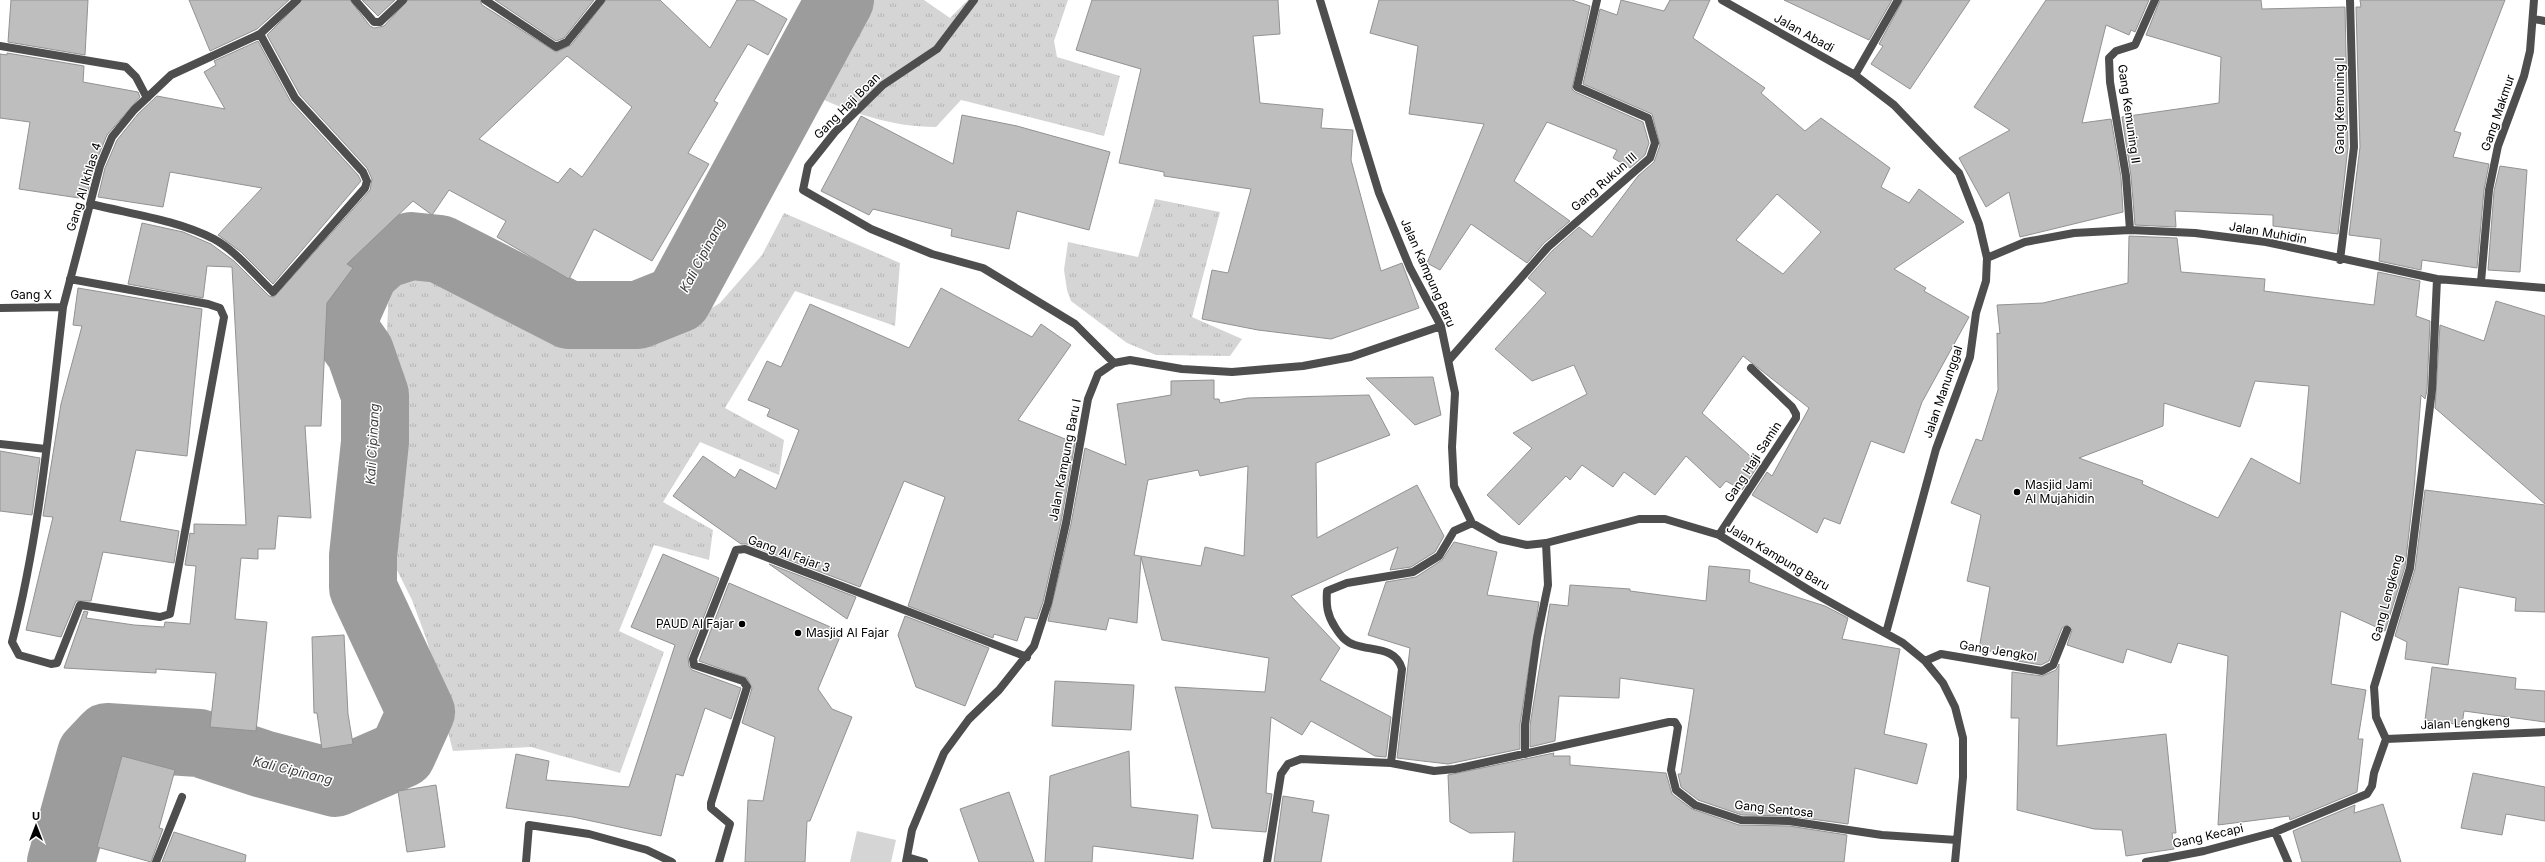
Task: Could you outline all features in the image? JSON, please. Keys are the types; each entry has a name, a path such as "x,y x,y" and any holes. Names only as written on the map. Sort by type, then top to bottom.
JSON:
{"street":[{"name":"Gang Al Ikhlas 4","path":"70,279 208,304 220,308 224,317 170,614 160,617 80,605 54,664 19,655 12,642 23,601 33,544 63,307 70,279 91,204 100,166 112,137 134,110 172,75 260,34 297,0"},
{"path":"355,0 374,22 380,22 403,0"},
{"path":"485,0 556,48 567,42 601,0"},
{"name":"Gang Haji Boan","path":"974,0 937,49 882,85 835,132 808,166 803,190 870,229 932,254 983,268 1075,324 1114,362"},
{"name":"Jalan Kampung Baru","path":"1320,0 1379,193 1410,268 1441,326 1455,393 1452,447 1454,486 1472,523 1500,539 1527,545 1546,543 1639,518 1665,518 1719,536 1812,592 1903,643 1925,661 1943,683 1955,707 1963,738 1963,777 1955,862"},
{"name":"Gang Rukun III","path":"1449,360 1548,247 1650,158 1655,143 1648,118 1576,87 1597,0"},
{"name":"Jalan Abadi","path":"1722,0 1855,74"},
{"path":"1855,74 1898,0"},
{"name":"Gang Kemuning II","path":"2130,230 2126,176 2110,82 2109,58 2116,51 2135,45 2155,0"},
{"name":"Gang Kemuning I","path":"2340,260 2354,148 2350,0"},
{"name":"Gang Makmur","path":"2481,282 2492,175 2498,146 2524,76 2534,19 2534,0"},
{"path":"2534,19 2545,21"},
{"path":"91,204 187,228 215,240 239,259 273,292 365,188 366,181 363,172 295,98 260,34"},
{"path":"0,46 126,67 136,77 147,98"},
{"name":"Jalan Manunggal","path":"1855,74 1894,105 1959,173 1979,224 1987,258 1986,281 1976,313 1970,357 1936,449 1886,633"},
{"name":"Jalan Muhidin","path":"1987,258 2025,242 2074,233 2130,230 2195,233 2266,242 2340,260 2437,279 2545,288"},
{"name":"Gang Lengkeng","path":"2386,739 2376,717 2374,687 2410,568 2432,390 2437,279"},
{"name":"Gang X","path":"0,308 63,307"},
{"path":"1114,362 1130,360 1182,370 1232,372 1303,366 1351,357 1441,326"},
{"name":"Jalan Kampung Baru I","path":"907,859 912,830 944,753 969,719 999,690 1027,657 1034,646 1048,603 1066,523 1088,399 1098,374 1114,362"},
{"name":"Gang Haji Samin","path":"1719,536 1796,418 1792,407 1752,368"},
{"path":"0,444 46,449"},
{"path":"1391,763 1402,669 1400,661 1393,654 1355,645 1342,638 1326,607 1327,592 1347,583 1413,572 1439,556 1454,531 1472,523"},
{"path":"1525,754 1525,725 1537,638 1548,584 1546,543"},
{"name":"Gang Al Fajar 3","path":"719,862 730,824 711,808 711,803 747,687 743,681 694,665 693,659 736,550 745,549 1027,657"},
{"name":"Gang Jengkol","path":"1925,661 1942,654 2042,671 2054,665 2067,630"},
{"name":"Gang Sentosa","path":"1267,862 1281,774 1288,764 1301,759 1391,763 1434,771 1455,769 1625,730 1675,722 1678,727 1671,770 1676,790 1696,805 1741,820 1789,821 1882,835 1957,840"},
{"name":"Jalan Lengkeng","path":"2386,739 2545,732"},
{"path":"2288,862 2275,832 2367,794 2372,786 2374,773 2386,739"},
{"path":"156,862 182,797"},
{"path":"526,862 529,825 589,834 646,850 672,862"},
{"name":"Gang Kecapi","path":"2146,862 2204,851 2275,832"},
{"path":"907,859 924,862"}],"green space":[{"path":"859,0 924,0 950,18 968,0 1068,0 1054,41 1057,57 1120,76 1104,136 961,100 936,127 903,124 871,117 841,107 810,94"},
{"path":"1155,199 1220,212 1192,317 1242,339 1230,356 1156,355 1127,343 1071,301 1067,290 1064,270 1068,242 1138,257"},
{"path":"784,213 900,263 895,326 795,291 725,408 784,440 779,475 700,442 663,502 713,530 709,560 654,545 619,631 664,652 620,773 531,747 453,751 448,732 448,710 426,638 412,600 391,558 383,530 396,463 387,330 389,288 397,273 410,265 431,267 512,306 536,323 561,332 626,335 687,323 720,303 762,255"},
{"path":"857,831 896,840 891,862 850,862"}],"building":[{"path":"11,0 88,0 85,55 8,42"},
{"path":"189,0 289,0 257,29 210,51"},
{"path":"302,0 350,0 370,26 374,28 384,26 408,0 480,0 482,5 556,52 571,45 606,0 660,0 710,48 737,0 753,0 787,19 768,55 748,44 714,101 718,103 688,153 709,164 652,261 594,229 569,279 497,237 506,221 449,190 432,215 413,201 347,264 353,268 327,303 321,426 305,426 311,518 278,516 275,549 258,549 258,559 241,558 235,619 267,622 256,731 210,727 216,673 156,669 156,673 64,668 84,611 88,612 86,618 134,625 164,627 165,622 190,624 196,566 185,565 190,533 194,534 194,524 246,525 232,267 207,266 203,298 128,284 142,223 183,232 211,244 234,261 269,296 274,297 370,190 372,179 367,168 300,95 267,35","holes":["567,56 632,107 582,177 570,168 558,183 479,139"]},
{"path":"362,0 395,0 378,16"},
{"path":"495,0 594,0 564,38 556,41"},
{"path":"1092,0 1278,0 1280,34 1253,36 1260,103 1323,109 1321,128 1353,130 1351,160 1381,271 1402,263 1419,308 1331,339 1258,330 1202,319 1212,270 1228,273 1251,189 1164,176 1164,172 1119,163 1141,69 1076,50"},
{"path":"1379,0 1572,0 1590,6 1572,89 1575,92 1643,122 1649,143 1645,155 1630,168 1613,158 1617,150 1547,122 1514,181 1570,221 1544,243 1527,263 1471,224 1440,270 1427,263 1484,124 1409,114 1418,46 1370,33"},
{"path":"1621,0 1664,11 1670,0 1710,0 1693,38 1765,88 1761,93 1805,131 1821,118 1890,168 1881,187 1909,203 1919,189 1964,222 1894,269 1926,288 1924,291 1969,317 1922,402 1904,453 1871,441 1840,524 1824,518 1817,533 1752,495 1767,472 1772,476 1809,408 1743,356 1702,413 1759,464 1742,490 1726,481 1720,488 1686,456 1655,495 1624,472 1613,487 1582,465 1570,480 1566,476 1519,525 1487,495 1532,448 1513,433 1587,394 1574,365 1532,381 1495,349 1546,293 1528,278 1552,251 1579,227 1592,237 1638,176 1654,162 1660,145 1652,114 1583,84 1600,9 1617,15","holes":["1777,194 1821,232 1783,274 1736,240"]},
{"path":"1784,0 1892,0 1869,40"},
{"path":"1903,0 1970,0 1910,89 1871,64 1883,46 1879,44"},
{"path":"2046,0 2149,0 2135,32 2131,30 2129,35 2106,25 2082,123 2111,119 2121,177 2123,212 2020,237 2009,192 1986,207 1959,158 2010,130 1974,107"},
{"path":"2160,0 2261,0 2262,9 2345,7 2348,147 2338,234 2273,226 2273,215 2175,211 2176,227 2135,225 2131,176 2122,117 2219,103 2221,57 2146,35"},
{"path":"2360,0 2505,0 2454,131 2461,133 2453,157 2489,164 2484,190 2477,268 2422,260 2421,270 2379,261 2381,239 2349,235 2360,147 2356,7 2361,7"},
{"path":"258,41 291,102 358,175 361,181 273,284 241,252 218,235 262,188 170,172 163,207 98,197 105,168 117,140 138,114 157,96 225,109 204,72 216,65 214,61"},
{"path":"7,53 84,66 83,82 138,92 140,97 107,135 95,164 87,195 80,194 79,198 19,189 30,122 0,118 0,54 7,55"},
{"path":"962,115 1017,126 1110,152 1089,230 1017,211 1009,249 951,236 952,229 873,209 869,215 821,191 861,116 953,164"},
{"path":"2500,166 2527,170 2520,272 2488,270 2494,191"},
{"path":"2129,236 2177,238 2181,272 2265,279 2264,291 2374,305 2378,272 2420,281 2416,316 2430,321 2427,390 2425,399 2421,395 2414,489 2405,567 2385,631 2341,611 2331,684 2366,690 2358,739 2363,739 2357,792 2290,820 2289,816 2218,825 2228,656 2178,643 2171,663 2127,649 2123,663 2067,645 2072,630 2067,625 2062,628 2049,661 2041,665 2012,660 2012,655 1979,649 1990,587 1967,581 1981,515 1951,503 1976,439 1982,441 1998,390 1997,333 2000,334 1997,305 2043,303 2128,283","holes":["2255,381 2309,386 2300,484 2251,458 2218,518 2142,484 2143,481 2079,458 2163,426 2164,403 2240,427"]},
{"path":"78,288 202,309 187,456 136,450 120,521 179,531 174,563 103,552 91,601 76,601 61,637 26,630 53,517 43,516 61,404 82,326 73,325"},
{"path":"941,288 1032,337 1041,324 1071,345 1018,420 1075,443 1061,522 1043,602 1037,619 1025,617 1017,641 994,634 993,638 908,606 945,497 904,481 860,587 747,544 741,544 673,496 703,456 735,478 740,469 776,489 799,430 767,416 770,409 748,400 767,361 781,367 810,304 909,348"},
{"path":"2496,301 2545,316 2545,504 2435,408 2440,325 2484,341"},
{"path":"1433,377 1441,415 1415,425 1366,378"},
{"path":"1214,380 1214,399 1219,399 1220,403 1248,398 1369,395 1390,435 1316,463 1317,538 1417,485 1444,536 1435,552 1411,567 1390,570 1398,547 1291,596 1340,648 1320,680 1391,717 1386,757 1375,756 1311,721 1302,735 1271,717 1266,793 1272,794 1266,832 1212,828 1175,687 1265,692 1269,658 1162,640 1141,557 1137,623 1109,618 1106,630 1048,621 1071,524 1085,448 1126,465 1117,404 1171,395 1171,381","holes":["1248,466 1244,556 1205,547 1201,566 1134,555 1148,480 1198,470 1200,476"]},
{"path":"0,451 40,458 32,515 0,511"},
{"path":"2425,490 2545,505 2545,612 2515,611 2516,598 2459,587 2448,665 2405,659 2407,642 2395,636 2415,569"},
{"path":"1454,542 1497,552 1487,595 1539,602 1520,724 1520,749 1448,764 1397,758 1410,648 1368,635 1386,582 1416,577 1442,560"},
{"path":"663,554 719,578 688,657 689,666 692,670 741,688 731,719 705,708 683,776 676,774 661,836 573,817 506,808 516,754 549,761 546,780 629,787 675,645 631,627"},
{"path":"769,564 856,597 847,619"},
{"path":"1709,566 1750,570 1749,582 1825,606 1848,618 1842,639 1900,649 1884,734 1927,744 1917,784 1855,768 1848,824 1790,816 1742,815 1698,800 1681,787 1678,774 1681,774 1694,689 1620,678 1619,698 1559,696 1555,741 1530,747 1530,725 1550,604 1568,606 1570,585 1630,589 1630,591 1706,601"},
{"path":"729,583 842,632 818,689 832,709 852,717 810,821 807,821 805,862 745,862 748,800 763,801 775,737 742,723 752,688 747,678 699,661"},
{"path":"905,616 989,648 965,706 916,687 898,635"},
{"path":"344,635 348,714 353,744 322,749 317,713 314,713 312,637"},
{"path":"2059,664 2057,746 2166,734 2176,833 2172,833 2174,849 2126,856 2122,830 2094,829 2017,810 2019,718 2011,718 2012,672 2042,676 2056,670"},
{"path":"2432,667 2516,678 2515,689 2545,691 2545,722 2464,711 2462,725 2425,720"},
{"path":"1055,681 1134,685 1131,730 1052,726"},
{"path":"1129,751 1131,807 1198,815 1193,859 1093,846 1092,862 1045,862 1050,776"},
{"path":"1554,753 1553,756 1570,756 1570,765 1666,773 1672,794 1692,809 1739,825 1789,826 1847,835 1844,862 1513,862 1515,832 1470,833 1450,822 1448,775"},
{"path":"122,756 175,770 159,828 163,829 151,862 97,847"},
{"path":"2473,773 2545,787 2545,821 2506,814 2502,835 2461,828"},
{"path":"436,785 445,847 407,852 398,791"},
{"path":"1009,792 1034,862 979,862 960,809"},
{"path":"1283,796 1314,801 1312,812 1329,815 1321,862 1274,862"},
{"path":"2383,804 2401,862 2302,862 2293,831 2355,805 2354,813"},
{"path":"174,832 246,855 245,862 162,862"}],"waterway":[{"name":"Kali Cipinang","path":"61,862 91,754 107,737 199,743 263,764 335,783 402,754 421,712 363,588 363,556 375,442 375,395 360,352 341,325 365,271 383,255 411,246 440,249 569,315 638,315 678,299 840,0"}],"place":[{"name":"Masjid Jami Al Mujahidin","path":"2017,492"},
{"name":"PAUD Al Fajar","path":"742,624"},
{"name":"Masjid Al Fajar","path":"798,633"}]}
